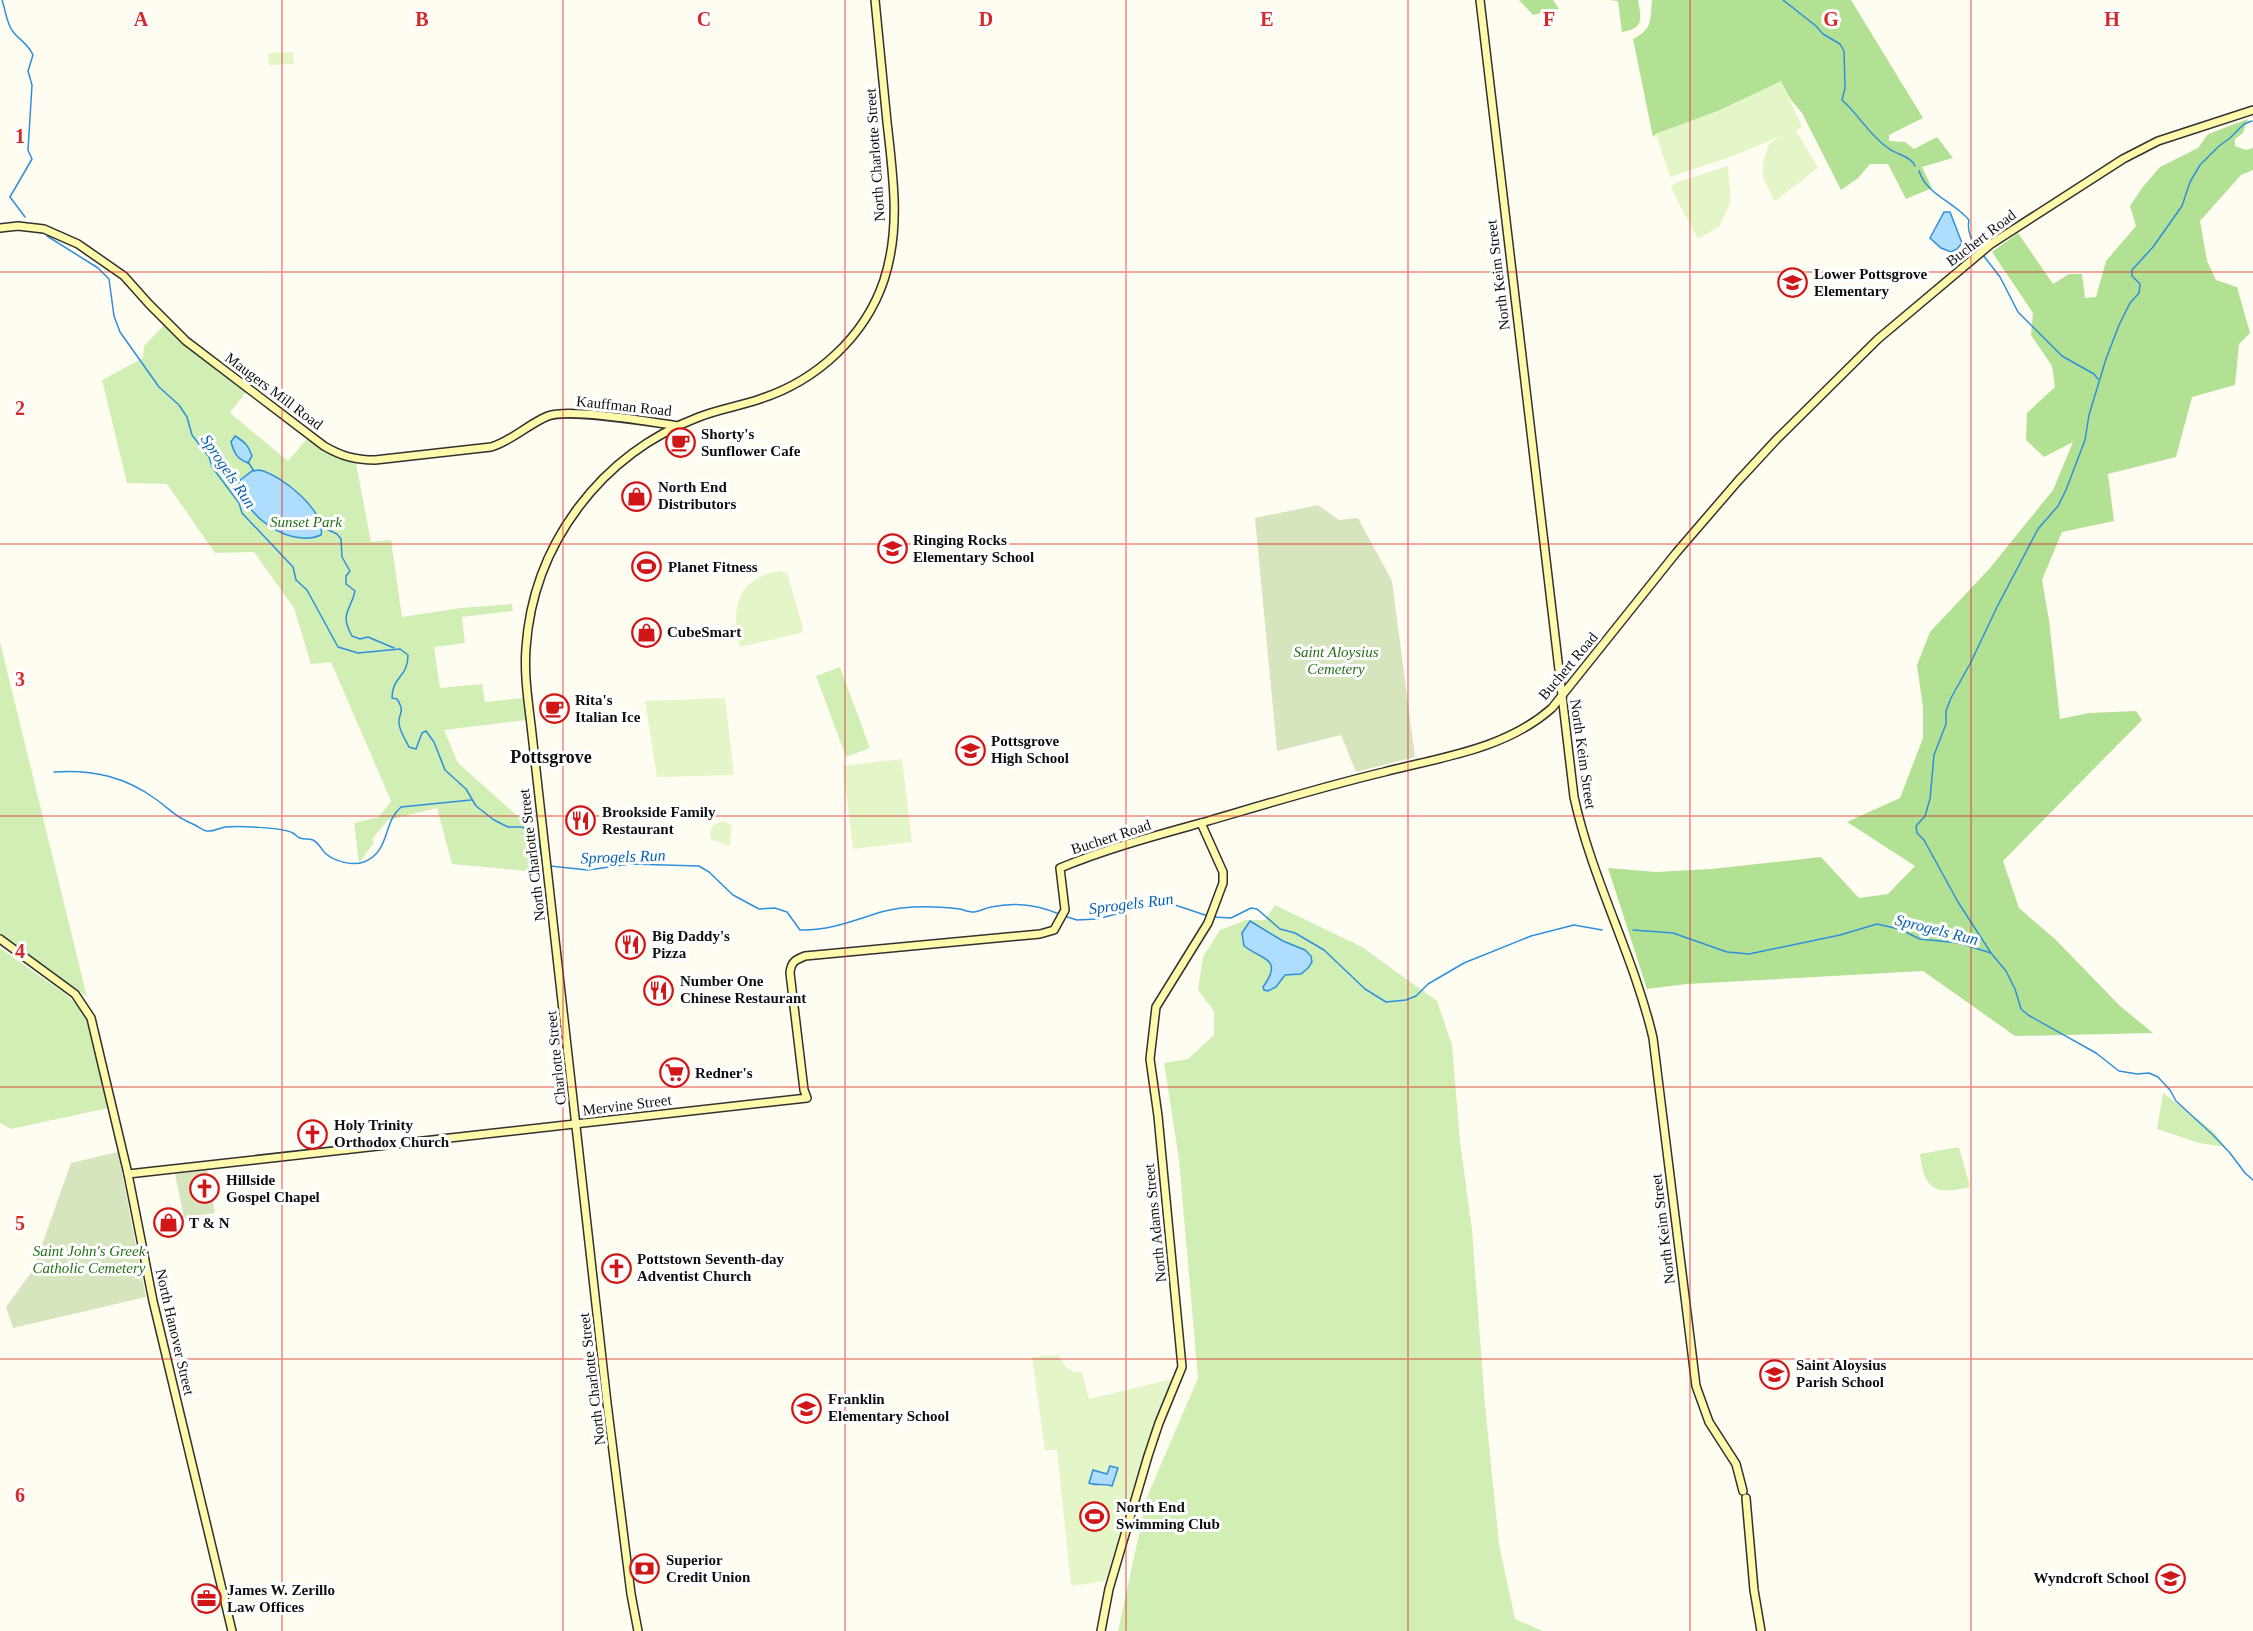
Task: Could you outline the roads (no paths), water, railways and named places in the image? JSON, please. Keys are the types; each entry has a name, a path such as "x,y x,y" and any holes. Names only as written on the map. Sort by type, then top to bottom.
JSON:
{"street":[{"name":"North Charlotte Street","path":"562,989 526,666 528,629 537,587 550,553 565,525 595,486 638,448 699,416 766,397 790,387 831,359 864,321 874,304 890,259 894,239 895,208 894,175 874,0"},
{"name":"North Keim Street","path":"1480,0 1561,697 1577,810 1653,1038 1696,1386 1709,1422 1736,1464 1744,1495 1754,1590 1761,1631"},
{"name":"Buchert Road","path":"807,1098 804,1090 790,974 791,965 795,960 805,956 1040,934 1054,930 1063,915 1060,868 1122,846 1373,774 1488,745 1511,735 1540,718 1561,697 1738,481 1878,339 1992,244 2127,156 2158,141 2253,110"},
{"name":"Maugers Mill Road","path":"0,228 18,226 44,229 78,244 128,280 186,341 324,446 355,460 375,460 491,447 508,440 546,417 567,414"},
{"name":"Kauffman Road","path":"567,414 678,426"},
{"name":"North Adams Street","path":"1101,1631 1109,1589 1148,1456 1182,1367 1161,1139 1150,1059 1156,1007 1208,923 1223,883 1223,872 1201,823"},
{"name":"North Hanover Street","path":"0,939 65,985 87,1009 95,1032 128,1174 153,1301 231,1631"},
{"name":"Charlotte Street","path":"562,989 576,1124"},
{"name":"Mervine Street","path":"128,1174 807,1098"},
{"name":"North Charlotte Street","path":"576,1124 607,1403 631,1594 638,1631"}],"water":[{"path":"1944,212 1950,212 1962,243 1951,252 1941,248 1930,238"},
{"path":"235,436 249,449 252,456 248,463 241,460 235,452 231,442"},
{"path":"259,470 278,478 310,505 321,525 321,535 308,538 295,537 269,526 257,516 248,505 239,481 252,471"},
{"path":"1250,921 1283,941 1305,950 1311,956 1312,962 1308,968 1301,974 1285,975 1276,987 1268,991 1264,990 1271,965 1263,957 1244,946 1242,933"},
{"path":"1110,1466 1118,1468 1112,1486 1089,1483 1093,1470 1107,1474"}],"waterway":[{"name":"Sprogels Run","path":"2,0 11,29 33,55 28,71 32,85 28,150 32,159 10,197 25,217"},
{"path":"1783,0 1823,34 1840,44 1844,51 1845,88 1842,100 1881,143 1910,160 1915,166"},
{"path":"1991,953 1958,902 1924,840 1917,833 1916,826 1925,816 1930,799 1934,755 1946,724 1946,711 2038,529 2058,506 2066,490 2085,440 2089,415 2106,359 2119,325 2130,303 2139,293 2140,284 2132,276 2132,270 2153,247 2182,206 2190,182 2200,165 2244,124 2252,121"},
{"path":"1919,171 1934,192 1969,220 1970,235 1978,249"},
{"name":"Sprogels Run","path":"47,236 98,268 109,279 114,316 120,332 159,387 179,405 187,417 192,435 239,503 242,513 293,567 296,580 307,590 338,647 358,653 400,649 408,655 406,668 394,685 392,698 397,699 401,707 399,726 409,747 416,749 422,733 426,731 434,742 445,770 466,789 476,806 494,820 508,827 522,827 533,834 540,848 543,863"},
{"path":"1983,255 2000,277 2018,312 2062,356 2094,374 2098,379"},
{"path":"248,462 254,471"},
{"path":"322,527 337,534 341,539 342,557 350,571 346,576 346,584 355,591 347,612 346,622 352,636 360,639 368,637 394,648"},
{"path":"54,772 96,773 121,780 145,792 179,817 206,831 225,827 270,828 287,831 302,839 313,840 329,856 349,863 364,862 378,851 395,813 401,807 471,800"},
{"name":"Sprogels Run","path":"550,866 588,870 630,864 699,866 709,872 733,895 759,909 775,908 787,912 800,930 832,927 881,912 910,907 941,907 974,912 1000,905 1017,905 1043,908 1059,914"},
{"name":"Sprogels Run","path":"1064,916 1077,920 1097,919 1140,908 1175,905 1208,916"},
{"name":"Sprogels Run","path":"1213,917 1231,918 1251,908 1257,909 1280,929 1295,933 1324,950 1365,989 1386,1002 1406,1000 1416,996 1428,984 1464,963 1531,936 1574,925 1602,930"},
{"name":"Sprogels Run","path":"1633,930 1673,933 1727,952 1749,954 1840,935 1877,924 1899,929 1920,939 1959,943 1991,953 2006,971 2021,1009 2096,1053 2119,1071 2149,1073 2158,1077 2176,1101 2213,1135 2253,1180"}],"place":[{"name":"Lower Pottsgrove Elementary","path":"1793,283"},
{"name":"Shorty's Sunflower Cafe","path":"680,443"},
{"name":"North End Distributors","path":"637,496"},
{"name":"Ringing Rocks Elementary School","path":"892,549"},
{"name":"Planet Fitness","path":"647,567"},
{"name":"CubeSmart","path":"646,632"},
{"name":"Rita's Italian Ice","path":"554,709"},
{"name":"Pottsgrove High School","path":"970,750"},
{"name":"Brookside Family Restaurant","path":"581,821"},
{"name":"Big Daddy's Pizza","path":"631,945"},
{"name":"Number One Chinese Restaurant","path":"659,990"},
{"name":"Redner's","path":"674,1073"},
{"name":"Holy Trinity Orthodox Church","path":"313,1134"},
{"name":"Hillside Gospel Chapel","path":"205,1189"},
{"name":"T & N","path":"168,1223"},
{"name":"Pottstown Seventh-day Adventist Church","path":"616,1268"},
{"name":"Saint Aloysius Parish School","path":"1775,1374"},
{"name":"Franklin Elementary School","path":"807,1408"},
{"name":"North End Swimming Club","path":"1095,1516"},
{"name":"Superior Credit Union","path":"645,1569"},
{"name":"Wyndcroft School","path":"2170,1578"},
{"name":"James W. Zerillo Law Offices","path":"206,1599"}],"district":[{"name":"Pottsgrove","path":"551,757"}],"park label":[{"name":"Sunset Park","path":"306,522"},
{"name":"Saint Aloysius Cemetery","path":"1336,660"},
{"name":"Saint John's Greek Catholic Cemetery","path":"89,1260"}]}
